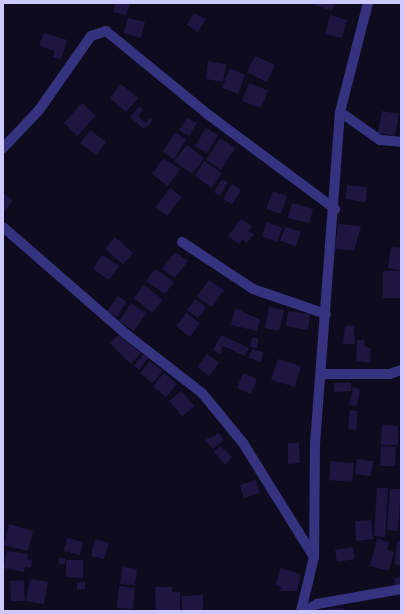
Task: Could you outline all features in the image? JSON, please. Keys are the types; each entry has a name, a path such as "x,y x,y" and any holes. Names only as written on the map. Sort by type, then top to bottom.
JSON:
{"street":[{"path":"301,611 314,557 315,444 335,209 340,112 368,3"},
{"path":"3,148 39,110 91,36 106,31 210,116 335,209"},
{"path":"340,112 380,140 401,142"},
{"path":"3,227 126,334 202,393 243,443 314,557"},
{"path":"182,242 253,289 326,314"},
{"path":"321,374 390,374 401,370"},
{"path":"305,611 317,604 401,589"}],"building":[{"path":"115,3 130,3 126,15 113,12"},
{"path":"311,3 335,3 332,11"},
{"path":"194,13 206,19 198,32 187,25"},
{"path":"330,15 347,20 342,38 325,34"},
{"path":"128,18 145,22 141,38 124,33"},
{"path":"44,33 67,40 61,60 53,57 55,51 39,46"},
{"path":"255,56 275,65 267,82 247,72"},
{"path":"208,61 226,64 223,82 206,79"},
{"path":"230,68 245,75 238,94 222,88"},
{"path":"249,83 268,90 261,108 242,101"},
{"path":"121,84 138,98 126,112 110,98"},
{"path":"82,103 96,116 77,136 64,123"},
{"path":"139,107 143,110 138,116 146,123 150,117 153,120 144,129 130,117"},
{"path":"382,111 399,114 395,136 378,133"},
{"path":"187,118 197,123 189,136 179,130"},
{"path":"206,128 218,135 207,153 195,146"},
{"path":"90,130 106,142 96,155 80,143"},
{"path":"175,132 186,139 174,159 163,152"},
{"path":"220,138 235,148 221,170 206,160"},
{"path":"187,145 204,158 192,174 174,161"},
{"path":"163,158 180,169 168,186 152,174"},
{"path":"204,161 222,173 212,188 195,176"},
{"path":"222,179 228,182 220,196 214,192"},
{"path":"232,184 241,190 232,204 223,199"},
{"path":"347,185 367,187 366,202 346,199"},
{"path":"170,188 182,197 167,216 156,207"},
{"path":"273,191 287,196 281,214 266,209"},
{"path":"3,193 13,200 3,213"},
{"path":"292,203 313,209 309,223 288,218"},
{"path":"241,219 252,226 249,231 254,234 247,243 242,240 239,244 228,236"},
{"path":"267,222 282,228 277,242 262,236"},
{"path":"338,224 361,226 354,251 335,249"},
{"path":"285,227 301,232 296,246 280,241"},
{"path":"115,237 133,253 123,264 105,249"},
{"path":"391,247 401,248 401,270 388,268"},
{"path":"175,252 188,261 175,278 162,269"},
{"path":"102,255 119,266 109,280 93,269"},
{"path":"155,269 174,282 165,294 146,281"},
{"path":"383,271 401,271 401,298 383,298"},
{"path":"209,280 224,290 212,307 197,297"},
{"path":"144,285 163,300 152,313 134,298"},
{"path":"118,296 127,302 117,317 107,311"},
{"path":"195,299 206,307 198,318 187,310"},
{"path":"131,303 146,313 134,331 119,321"},
{"path":"269,307 284,310 279,331 265,328"},
{"path":"235,308 260,320 257,331 231,325"},
{"path":"288,311 310,314 308,330 286,326"},
{"path":"186,313 200,323 190,337 176,326"},
{"path":"354,325 355,344 343,344 345,326"},
{"path":"118,335 141,353 131,364 110,343"},
{"path":"221,335 249,348 245,356 223,346 220,354 213,350"},
{"path":"252,337 258,338 257,348 250,347"},
{"path":"357,340 365,340 364,346 371,349 370,363 356,361"},
{"path":"252,349 263,352 261,362 249,358"},
{"path":"143,354 148,358 139,370 134,366"},
{"path":"207,354 219,363 209,376 197,367"},
{"path":"278,359 301,366 295,387 271,380"},
{"path":"150,361 163,371 152,383 140,373"},
{"path":"164,373 177,384 166,397 153,386"},
{"path":"243,373 257,379 251,394 237,388"},
{"path":"351,382 351,391 334,392 334,383"},
{"path":"353,387 360,389 357,406 349,405"},
{"path":"181,391 195,406 182,416 169,401"},
{"path":"350,410 358,411 356,430 348,429"},
{"path":"382,425 398,426 398,445 381,445"},
{"path":"219,433 224,440 213,449 205,440"},
{"path":"288,443 299,443 300,463 288,464"},
{"path":"220,446 232,457 225,464 214,452"},
{"path":"381,446 396,447 395,466 380,466"},
{"path":"357,459 373,461 371,476 355,474"},
{"path":"331,461 354,463 352,482 329,480"},
{"path":"256,480 260,493 244,498 240,485"},
{"path":"377,488 388,488 385,537 374,536"},
{"path":"390,489 401,489 398,531 387,530"},
{"path":"371,520 373,539 356,541 355,521"},
{"path":"9,524 33,531 28,551 4,545"},
{"path":"67,538 83,542 80,555 64,551"},
{"path":"95,539 109,543 104,559 91,556"},
{"path":"377,539 389,542 387,550 394,552 389,571 370,566"},
{"path":"397,541 401,541 401,565 395,564"},
{"path":"353,547 355,559 337,562 335,550"},
{"path":"7,551 28,554 27,559 32,560 31,568 25,567 24,572 3,568"},
{"path":"59,558 65,558 65,564 59,564"},
{"path":"66,560 83,560 83,578 66,577"},
{"path":"122,567 137,569 135,585 120,584"},
{"path":"280,568 301,574 297,591 280,591 281,587 276,585"},
{"path":"401,577 401,585 395,585 394,578"},
{"path":"30,579 48,582 44,604 26,601"},
{"path":"24,580 25,601 11,601 10,581"},
{"path":"85,582 85,589 77,589 77,583"},
{"path":"119,586 135,588 133,609 117,608"},
{"path":"155,587 172,587 172,592 180,592 180,611 156,611"},
{"path":"203,595 203,611 182,611 182,596"},
{"path":"344,608 345,611 328,611 328,609"}]}
